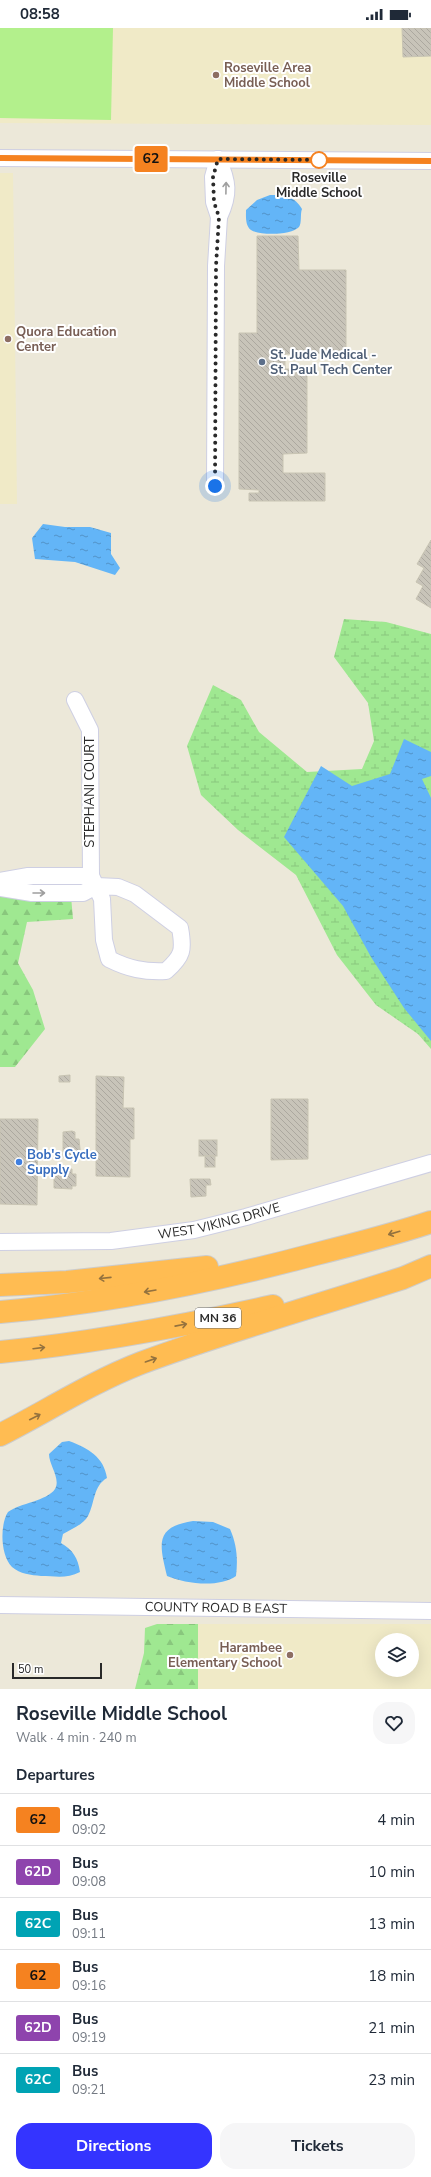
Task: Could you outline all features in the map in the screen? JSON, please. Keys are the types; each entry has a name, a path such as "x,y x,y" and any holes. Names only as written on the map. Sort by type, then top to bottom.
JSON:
{"highway":[{"path":"0,1312 154,1290 263,1268 431,1222"},
{"path":"0,1285 67,1282 162,1272 338,1248"},
{"name":"MN 36","path":"0,1352 109,1338 233,1315 286,1303 431,1260"},
{"path":"0,1435 95,1384 140,1364 214,1338 403,1278 431,1266"}],"street":[{"path":"0,158 426,161"},
{"path":"215,486 216,266 219,217 214,202 213,177 218,159"},
{"name":"STEPHANI COURT","path":"75,700 90,730 93,881"},
{"path":"0,881 27,876 93,881 118,887 135,894 180,928 184,947 177,962 166,971 141,972 124,967 109,959 104,940 102,899 93,881"},
{"path":"0,888 32,893 83,893 93,881"},
{"name":"WEST VIKING DRIVE","path":"0,1242 111,1241 194,1230 246,1217 431,1162"},
{"name":"COUNTY ROAD B EAST","path":"0,1605 431,1611"}],"shaded area":[{"name":"Roseville Area Middle School","path":"0,28 431,28 431,125 0,123"},
{"name":"Quora Education Center","path":"0,173 13,173 17,504 0,504"},
{"name":"Harambee Elementary School","path":"198,1624 431,1624 431,1689 198,1689"}],"green space":[{"path":"0,28 113,28 111,120 0,118"},
{"path":"344,619 386,622 431,634 431,1049 418,1034 376,1005 337,955 296,875 238,830 201,795 187,746 213,685 241,700 259,732 307,772 362,769 374,741 368,703 334,657"},
{"path":"0,892 71,896 73,919 27,922 18,963 33,990 45,1029 15,1067 0,1067"},
{"path":"157,1624 198,1624 198,1689 135,1689 144,1653 145,1628"}],"water":[{"path":"270,195 280,195 296,201 302,209 299,227 290,232 276,234 255,232 249,228 246,221 246,210 257,200"},
{"path":"43,524 65,527 90,527 111,533 111,554 120,568 115,575 75,562 35,559 32,538"},
{"path":"404,739 431,752 431,776 422,779 431,798 431,1041 404,1008 371,957 343,906 284,837 321,766 352,786 390,774"},
{"path":"69,1441 89,1450 94,1454 102,1464 107,1478 99,1485 86,1519 63,1534 61,1543 74,1555 80,1572 70,1576 61,1577 37,1576 22,1573 12,1567 5,1555 2,1540 5,1517 8,1512 13,1509 40,1499 55,1489 57,1481 49,1454 62,1442"},
{"path":"193,1521 213,1522 230,1529 236,1552 236,1576 221,1582 202,1584 183,1581 167,1576 162,1554 163,1538 166,1532 172,1527"}],"building":[{"path":"402,28 431,28 431,56 403,57"},
{"name":"St. Jude Medical - St. Paul Tech Center","path":"257,236 298,236 299,270 346,270 346,353 285,354 285,369 307,369 307,453 283,454 283,473 325,473 325,501 249,501 249,493 259,493 259,490 239,489 239,333 257,333"},
{"path":"431,540 431,608 416,599 423,586 416,582 424,568 417,564"},
{"path":"70,1075 70,1082 59,1082 59,1076"},
{"path":"96,1076 124,1077 123,1108 134,1108 134,1139 130,1139 130,1177 96,1176"},
{"path":"271,1099 308,1099 308,1159 271,1160"},
{"name":"Bob's Cycle Supply","path":"0,1119 38,1119 37,1205 0,1204"},
{"path":"63,1132 75,1132 75,1139 79,1139 81,1159 63,1157"},
{"path":"199,1140 217,1140 217,1156 199,1156"},
{"path":"205,1156 215,1156 215,1167 205,1167"},
{"path":"54,1169 72,1169 72,1174 76,1174 76,1186 72,1186 72,1189 54,1188"},
{"path":"190,1179 210,1179 211,1185 206,1185 206,1196 191,1197"}],"bus line":[{"name":"62","path":"0,158 431,161"}],"place":[{"name":"Roseville Area Middle School","path":"216,75"},
{"name":"Roseville Middle School","path":"319,160"},
{"name":"Quora Education Center","path":"8,339"},
{"name":"St. Jude Medical - St. Paul Tech Center","path":"262,362"},
{"name":"Bob's Cycle Supply","path":"19,1162"},
{"name":"Harambee Elementary School","path":"290,1655"}],"route":[{"path":"215,486 216,266 219,217 214,202 213,177 218,159 324,160 319,160"}]}
